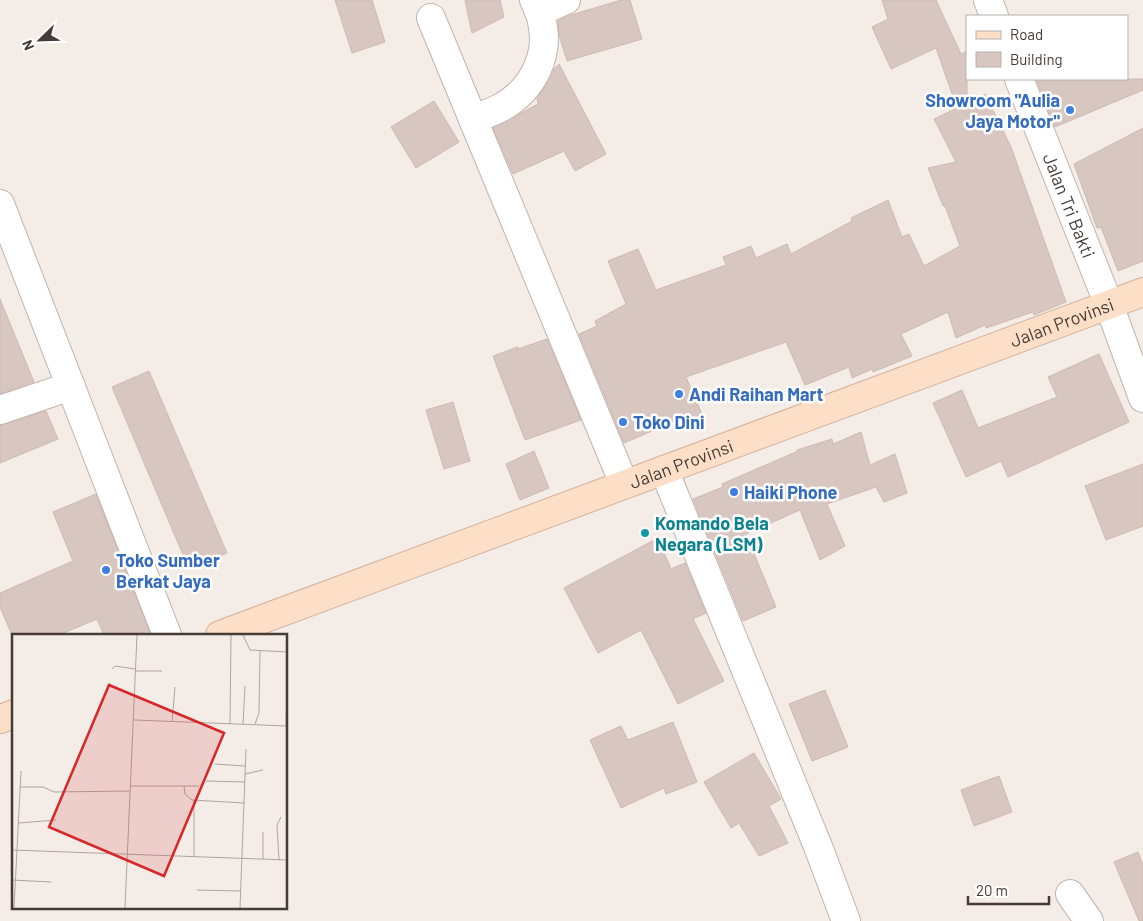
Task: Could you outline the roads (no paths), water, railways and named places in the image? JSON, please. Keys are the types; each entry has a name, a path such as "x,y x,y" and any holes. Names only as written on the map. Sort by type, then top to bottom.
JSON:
{"main road":[{"name":"Jalan Provinsi","path":"223,634 1143,292"},
{"path":"0,719 12,715"}],"street":[{"path":"473,119 501,108 523,91 530,82 541,60 544,46 544,32 536,6 566,0"},
{"path":"988,0 994,15"},
{"path":"431,18 624,484"},
{"name":"Jalan Tri Bakti","path":"1019,80 1143,398"},
{"path":"0,204 166,634"},
{"path":"0,410 70,386"},
{"path":"664,470 819,849 846,921"},
{"path":"1070,894 1089,921"}],"place":[{"name":"Showroom \"Aulia Jaya Motor\"","path":"1070,110"},
{"name":"Andi Raihan Mart","path":"679,394"},
{"name":"Toko Dini","path":"623,422"},
{"name":"Haiki Phone","path":"734,492"},
{"name":"Komando Bela Negara (LSM)","path":"645,533"},
{"name":"Toko Sumber Berkat Jaya","path":"106,570"}]}
